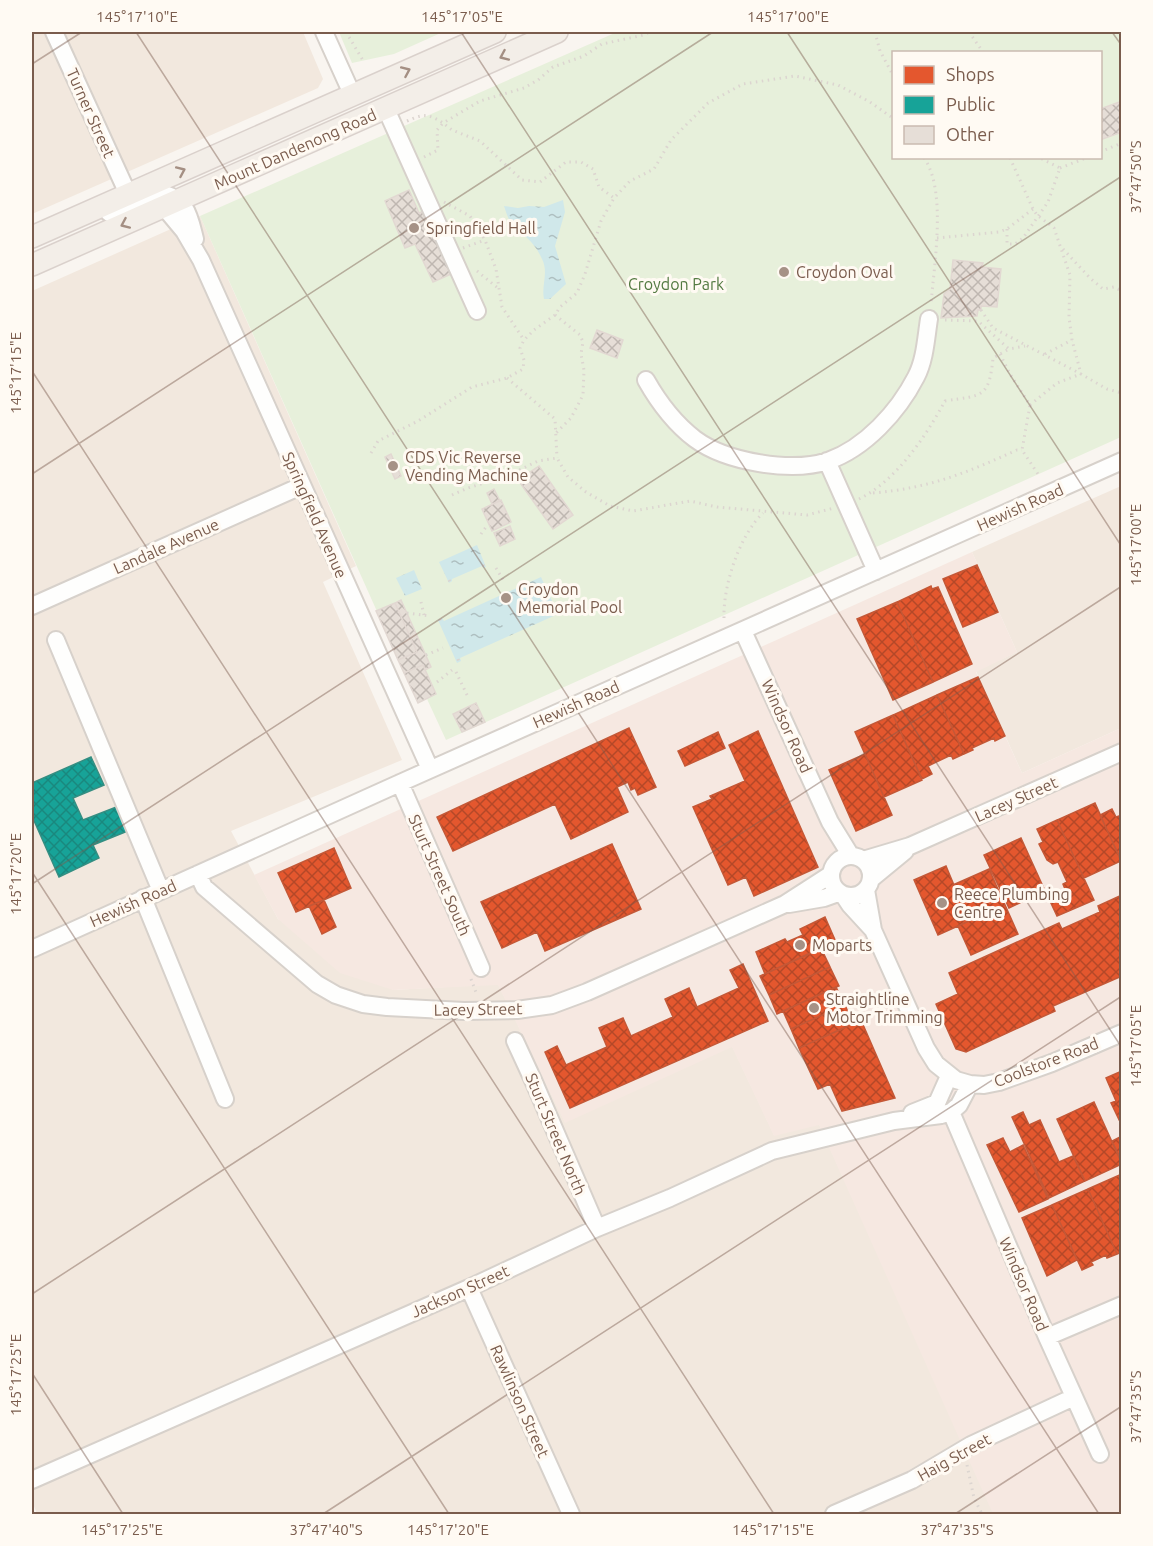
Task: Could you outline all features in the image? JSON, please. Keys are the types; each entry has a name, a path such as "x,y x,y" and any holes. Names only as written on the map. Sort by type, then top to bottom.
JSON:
{"main road":[{"name":"Mount Dandenong Road","path":"39,234 495,32"},
{"name":"Mount Dandenong Road","path":"32,265 364,118 390,118 557,32"},
{"path":"352,94 364,118"}],"street":[{"name":"Turner Street","path":"54,32 128,194"},
{"path":"324,32 352,94"},
{"path":"390,118 477,311"},
{"path":"39,234 118,210 162,193 171,203"},
{"name":"Springfield Avenue","path":"171,203 187,212 201,260 430,769"},
{"path":"646,380 658,401 669,414 696,440 722,455 752,463 771,465 802,465 827,461 855,447 885,422 902,399 917,376 929,319"},
{"path":"827,461 876,571"},
{"name":"Hewish Road","path":"32,949 1122,461"},
{"name":"Landale Avenue","path":"32,606 301,486"},
{"name":"Windsor Road","path":"743,631 830,822 857,858"},
{"path":"56,640 160,891"},
{"name":"Lacey Street","path":"857,858 910,846 1122,752"},
{"name":"Sturt Street South","path":"400,783 481,968"},
{"name":"Windsor Road","path":"830,822 832,870"},
{"name":"Lacey Street","path":"869,884 910,846"},
{"path":"873,930 870,868 857,858 841,858 832,870 831,882 873,930 926,1048 936,1064 949,1076 970,1084 959,1105 951,1112 894,1121"},
{"name":"Lacey Street","path":"198,874 204,887 318,984 336,995 363,1004 464,1011 517,1010 552,1005 587,992 785,904 832,870"},
{"path":"841,894 856,896 869,884"},
{"name":"Lacey Street","path":"785,904 841,894"},
{"path":"143,898 225,1099"},
{"name":"Coolstore Road","path":"970,1084 984,1085 999,1082 1052,1063 1122,1033"},
{"name":"Sturt Street North","path":"514,1041 597,1228"},
{"path":"894,1121 936,1103 949,1076"},
{"name":"Windsor Road","path":"951,1112 1047,1337 1100,1454"},
{"name":"Jackson Street","path":"32,1479 469,1288 597,1228 772,1151 894,1121"},
{"name":"Rawlinson Street","path":"469,1288 571,1515"},
{"path":"1047,1337 1122,1305"},
{"name":"Haig Street","path":"834,1515 912,1480 963,1450 1074,1397"}],"path":[{"path":"346,32 364,62"},
{"path":"410,163 438,150 438,130 443,123 480,100 524,88 553,67 584,56 602,44 649,32"},
{"path":"875,32 880,51 892,74"},
{"path":"969,32 982,51"},
{"path":"371,453 378,441 418,421 472,387 507,378 523,369 524,360 520,348 524,340 555,315 560,307 577,293 601,221 614,198 630,181 654,169 671,140 708,103 743,84 795,76 838,85 870,102 892,118"},
{"path":"390,118 423,115 434,117 452,130 480,141 522,180 540,182 566,162 582,162 593,170 599,188 614,198"},
{"path":"1102,152 1122,143"},
{"path":"925,159 929,164 937,200 937,238 929,319 978,321 1009,349"},
{"path":"1010,159 1037,216 1054,228 1062,247 1070,275 1069,318 1072,340 1081,374"},
{"path":"1042,159 1060,168 1083,159"},
{"path":"1007,229 1007,244 1015,244 1023,238 1048,202 1060,168"},
{"path":"423,194 443,201 470,216 485,240 496,269 502,307 524,340"},
{"path":"937,238 999,232 1007,229 1033,209"},
{"path":"1062,247 1103,289 1114,287 1122,291"},
{"path":"981,310 993,328 1107,389 1122,393"},
{"path":"555,315 580,335 583,342 581,354 584,370 583,395 572,418 556,433"},
{"path":"1045,354 1072,340"},
{"path":"507,378 555,419 557,458 568,477 586,492 610,506 633,511 690,501 717,507 807,515 846,506 872,493 913,450 945,401 980,395 991,381 993,358 1009,349 1025,346"},
{"path":"1000,354 1030,405"},
{"path":"1040,477 1022,450 1030,405 1057,383 1081,374"},
{"path":"872,493 924,486 968,472 1017,450 1022,450"},
{"path":"452,495 509,475 538,461 557,458"},
{"path":"724,618 724,603 736,558 748,531 764,512"},
{"path":"482,534 486,527"},
{"path":"496,568 505,583"},
{"path":"421,602 424,615"},
{"path":"407,613 430,616"},
{"path":"426,655 443,648"},
{"path":"437,682 454,671 469,699"},
{"path":"963,1450 974,1498 982,1515"}],"shaded area":[{"path":"32,32 303,32 323,79 318,88 32,214"},
{"path":"200,216 356,566 323,582 402,760 231,831 278,919 393,990 498,984 565,1122 732,1046 774,1135 819,1124 995,1514 37,1514 32,1501 32,291"},
{"path":"1121,486 1121,728 1022,773 976,671 1017,652 972,552"},
{"path":"972,552 1017,652 976,672 1022,773 1121,728 1121,1514 993,1514 819,1125 774,1136 732,1047 565,1123 498,985 393,990 340,973 278,919 254,875"}],"green space":[{"path":"339,32 443,32 394,54 352,63"},
{"name":"Croydon Park","path":"617,32 1121,32 1121,437 446,740 427,699 418,703 200,216"}],"water":[{"path":"563,200 565,212 555,246 566,284 550,299 544,299 545,269 542,259 532,243 511,222 504,206 544,207"},
{"path":"477,545 486,567 482,566 452,579 449,583 439,562"},
{"path":"414,570 422,589 405,596 396,578"},
{"path":"541,577 558,614 460,658 461,661 457,663 438,620 442,618 444,621"}],"building: Shops":[{"path":"977,565 998,612 963,627 943,579"},
{"path":"931,586 932,589 938,587 972,664 933,682 897,602"},
{"path":"897,602 933,682 893,700 857,619"},
{"path":"978,677 1005,736 995,741 994,738 964,754 937,695"},
{"path":"937,695 964,754 953,759 951,755 928,766 932,774 922,779 893,715"},
{"path":"893,715 922,780 884,797 855,732"},
{"path":"629,728 656,787 638,795 635,788 631,790 628,782 617,787 628,812 571,839 555,804 453,851 437,817"},
{"path":"758,731 818,867 754,896 746,877 728,885 693,807 712,799 710,796 745,781 729,745"},
{"path":"718,732 725,748 685,766 678,751"},
{"path":"865,754 892,815 856,831 829,770"},
{"path":"1095,803 1121,861 1084,878 1057,820"},
{"path":"1112,809 1116,817 1122,815 1122,862 1100,815"},
{"path":"1057,820 1094,900 1057,916 1049,899 1067,894 1063,884 1067,882 1058,862 1053,864 1047,860 1039,844 1043,842 1037,829"},
{"path":"1021,838 1045,891 1009,908 984,855"},
{"path":"612,844 641,909 545,951 537,932 502,948 481,902"},
{"path":"334,848 351,888 296,912 278,873"},
{"name":"Reece Plumbing Centre","path":"946,866 969,921 938,935 914,880"},
{"path":"989,869 1018,934 971,955 958,926 969,921 953,885"},
{"path":"1122,895 1122,976 1053,1006 1055,1011 966,1052 956,1049 936,1004 958,994 949,973 1059,923 1062,929 1100,912 1098,906"},
{"path":"324,900 336,927 322,934 309,906"},
{"name":"Moparts","path":"825,917 836,942 765,974 756,952 785,939 787,942 803,935 800,929"},
{"path":"821,948 830,967 769,995 760,976"},
{"path":"743,964 768,1021 570,1108 545,1052 557,1046 566,1065 607,1047 599,1028 623,1018 631,1036 673,1017 665,999 689,988 697,1007 739,988 730,970"},
{"path":"830,967 839,986 777,1014 769,995"},
{"name":"Straightline Motor Trimming","path":"836,987 845,1005 791,1029 783,1011"},
{"path":"845,1005 853,1024 799,1048 791,1029"},
{"path":"861,1020 895,1098 842,1111 830,1084 818,1089 799,1048"},
{"path":"1122,1071 1122,1126 1111,1103 1116,1101 1106,1078"},
{"path":"1094,1102 1122,1164 1085,1181 1057,1119"},
{"path":"1023,1112 1029,1125 1040,1120 1059,1162 1073,1156 1085,1181 1049,1198 1012,1117"},
{"path":"1122,1136 1122,1162 1112,1141"},
{"path":"1003,1138 1010,1152 1023,1145 1048,1199 1019,1212 987,1145"},
{"path":"1122,1174 1122,1252 1117,1254 1088,1189"},
{"path":"1088,1189 1117,1254 1107,1258 1106,1255 1091,1262 1093,1265 1082,1270 1052,1205"},
{"path":"1052,1205 1077,1260 1047,1276 1022,1218"}],"building: Public":[{"path":"91,757 104,785 73,798 83,820 119,806 130,830 93,845 99,858 59,877 32,816 32,783"}],"building: Other":[{"path":"1122,101 1122,132 1102,139 1102,108"},
{"name":"Springfield Hall","path":"409,190 419,213 424,211 451,274 433,282 415,244 405,248 385,201"},
{"path":"953,260 983,263 982,267 1001,269 997,307 981,306 977,316 941,318 944,294 950,289"},
{"path":"597,330 623,340 617,358 590,348"},
{"name":"CDS Vic Reverse Vending Machine","path":"391,454 401,476 395,479 385,457"},
{"path":"539,466 573,515 553,529 518,480"},
{"path":"494,489 500,501 492,504 487,493"},
{"path":"501,500 511,522 492,531 482,509"},
{"path":"510,526 515,539 500,546 494,533"},
{"path":"401,600 431,667 425,670 423,665 404,673 398,660 417,652 395,603"},
{"path":"395,603 417,652 398,660 376,611"},
{"path":"423,665 436,694 418,703 404,673"},
{"path":"476,703 485,722 462,732 453,714"}],"place":[{"name":"Springfield Hall","path":"414,228"},
{"name":"Croydon Oval","path":"784,272"},
{"name":"CDS Vic Reverse Vending Machine","path":"393,466"},
{"name":"Croydon Memorial Pool","path":"506,598"},
{"name":"Reece Plumbing Centre","path":"942,903"},
{"name":"Moparts","path":"800,945"},
{"name":"Straightline Motor Trimming","path":"814,1008"}]}
